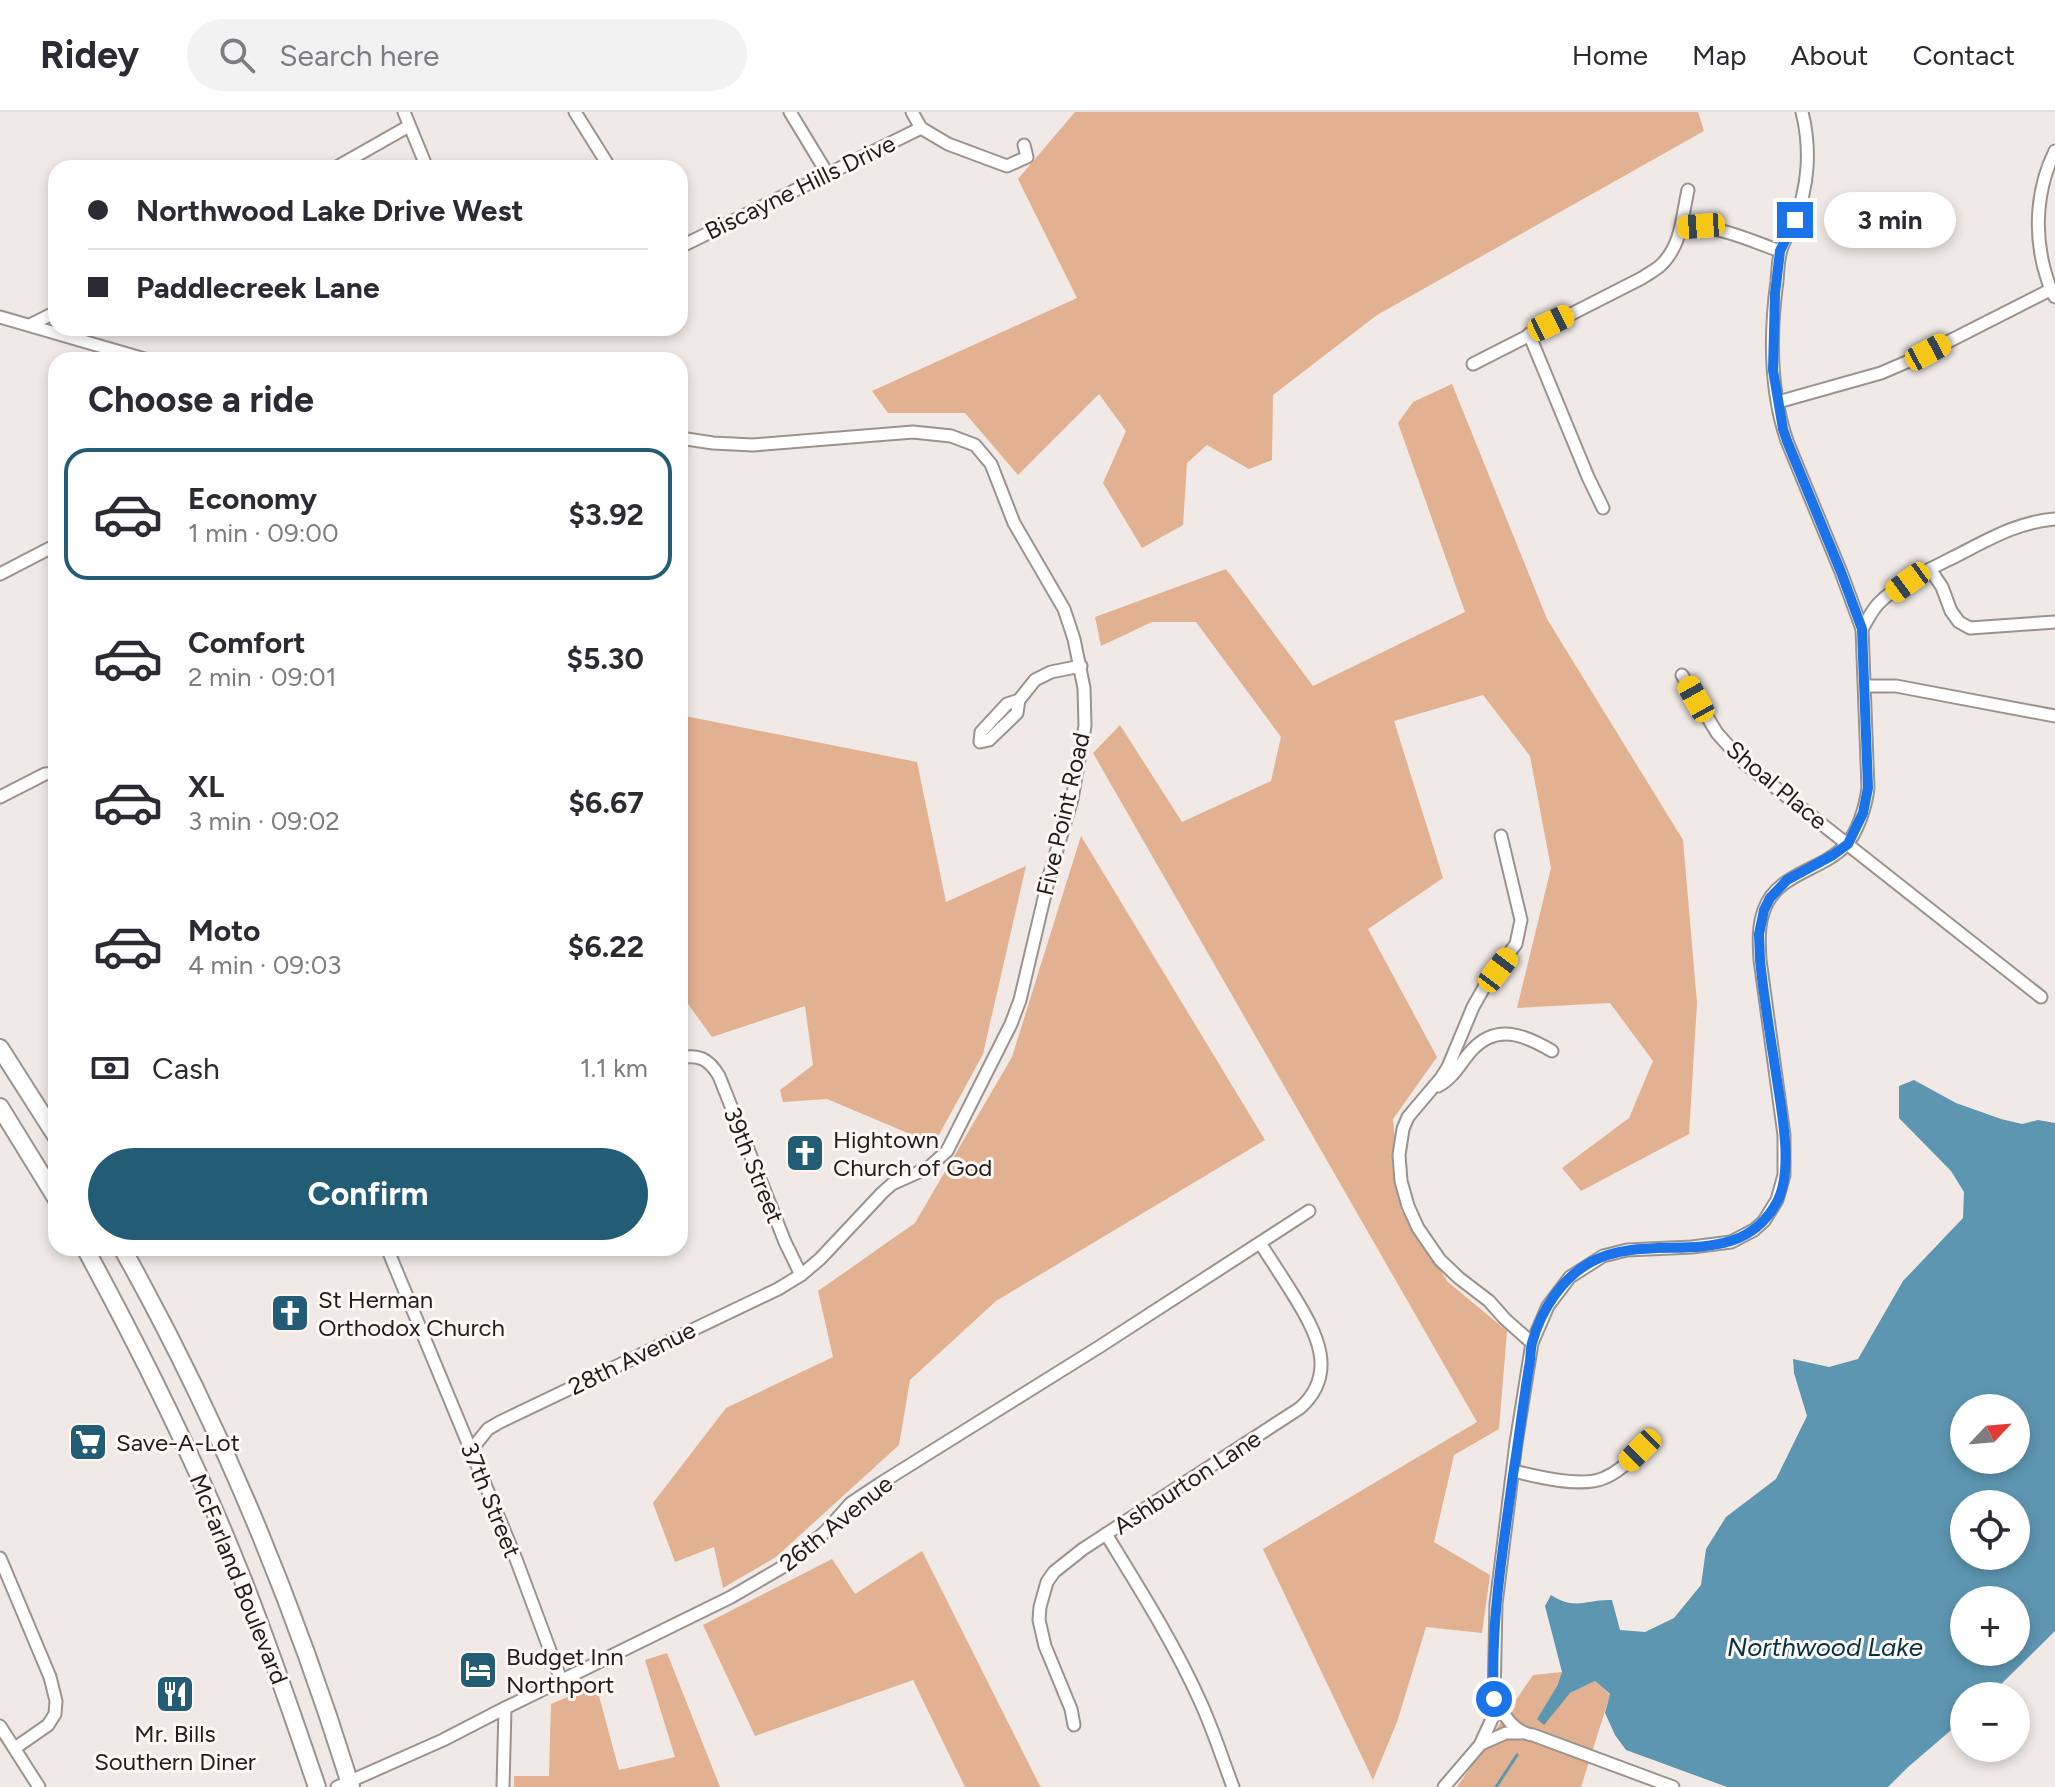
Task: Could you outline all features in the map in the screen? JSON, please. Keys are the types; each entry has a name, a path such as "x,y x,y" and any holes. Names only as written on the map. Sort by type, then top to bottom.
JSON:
{"highway":[{"path":"3,1057 48,1124"},
{"path":"0,1107 48,1185"},
{"name":"McFarland Boulevard","path":"89,1256 145,1360 209,1497 266,1639 317,1787"},
{"name":"McFarland Boulevard","path":"126,1256 216,1433 256,1524 325,1707 345,1785"}],"street":[{"path":"404,112 424,160"},
{"path":"575,112 605,160"},
{"path":"790,112 827,173"},
{"path":"912,112 921,128 948,144 1007,166 1027,157 1024,145"},
{"path":"1444,1787 1480,1745 1492,1719 1496,1604 1532,1343 1554,1296 1570,1277 1591,1262 1627,1250 1731,1242 1764,1221 1777,1200 1784,1175 1784,1135 1760,960 1759,934 1764,910 1770,898 1787,880 1848,844 1863,813 1868,788 1862,629 1787,441 1773,370 1775,294 1780,251 1795,220 1807,171 1808,145 1802,112"},
{"path":"349,160 409,126"},
{"name":"Biscayne Hills Drive","path":"688,243 921,128"},
{"path":"1778,402 1881,373 2052,294 2040,247 2038,221 2043,182 2055,151"},
{"path":"1473,364 1642,278 1663,263 1682,227 1688,190"},
{"path":"1682,227 1719,229 1780,251"},
{"path":"30,325 48,316"},
{"path":"0,317 48,330"},
{"path":"1529,334 1603,508"},
{"path":"67,336 121,352"},
{"name":"Five Point Road","path":"688,439 753,445 913,432 951,436 975,445 991,464 1014,523 1064,609 1081,666 1084,688 1085,726 1072,799 1050,873 1024,988 1011,1024 947,1151 928,1168 892,1184 801,1275"},
{"path":"1862,629 1878,604 1930,569 2003,531 2055,519"},
{"path":"0,574 48,549"},
{"path":"1930,569 1942,587 1951,611 1959,622 1970,628 2055,622"},
{"path":"1852,604 1878,604"},
{"path":"978,744 981,732 1000,722 1007,704 1019,700 1035,680 1051,672 1081,666"},
{"name":"Shoal Place","path":"1682,675 1717,733 1743,762 2041,997"},
{"path":"1865,686 1896,686 2055,716"},
{"path":"0,797 48,774"},
{"path":"1501,836 1521,920 1516,944 1474,1005 1448,1067 1408,1117 1399,1155 1401,1181 1408,1206 1418,1228 1440,1260 1532,1343"},
{"path":"1434,1088 1455,1074 1472,1049 1501,1034 1519,1034 1552,1051"},
{"name":"39th Street","path":"688,1056 703,1057 719,1076 801,1275"},
{"name":"26th Avenue","path":"345,1785 443,1740 776,1572 806,1549 851,1503 1309,1211"},
{"name":"Ashburton Lane","path":"1074,1725 1039,1620 1047,1582 1054,1572 1083,1549 1300,1408 1309,1400 1320,1377 1322,1364 1313,1327 1260,1243"},
{"name":"37th Street","path":"390,1256 516,1559 561,1680"},
{"name":"28th Avenue","path":"471,1450 488,1429 500,1422 744,1306 801,1275"},
{"path":"1514,1471 1566,1481 1603,1479 1623,1467 1640,1450"},
{"path":"1106,1534 1159,1621 1201,1701 1233,1787"},
{"path":"0,1558 50,1677 56,1701 55,1714 48,1725 15,1748"},
{"path":"1494,1699 1504,1716 1521,1733"},
{"path":"503,1787 505,1708"},
{"path":"1492,1719 1521,1733"},
{"path":"0,1726 39,1787"},
{"path":"1480,1745 1506,1733 1533,1735 1673,1787"}],"shaded area":[{"path":"1075,112 1698,112 1704,131 1377,315 1273,395 1272,460 1249,469 1207,445 1187,463 1183,525 1142,548 1103,483 1126,431 1099,394 1018,475 965,413 888,413 872,391 1077,298 1018,179"},
{"path":"1452,384 1547,619 1683,840 1697,1003 1689,1134 1581,1191 1562,1168 1629,1118 1653,1061 1610,1003 1517,1008 1551,868 1530,756 1483,695 1394,721 1443,878 1368,929 1437,1057 1393,1119 1401,1210 1448,1282 1507,1331 1499,1429 1454,1455 1434,1542 1490,1575 1482,1633 1426,1627 1397,1722 1373,1780 1263,1549 1477,1422 1093,753 1120,725 1182,822 1271,781 1281,737 1196,622 1152,622 1101,646 1095,617 1226,569 1313,686 1465,612 1398,423 1413,402"},
{"path":"688,717 917,762 946,902 1026,866 983,1054 934,1144 827,1099 783,1102 780,1090 813,1065 805,1006 712,1037 688,1004"},
{"path":"1081,836 1265,1140 996,1301 910,1380 899,1445 776,1557 723,1588 714,1547 675,1562 653,1503 726,1408 833,1357 818,1291 915,1223 1012,1057"},
{"path":"922,1551 1042,1787 965,1787 913,1680 755,1736 703,1625 832,1559 855,1594"},
{"path":"667,1653 720,1787 514,1787 514,1776 549,1776 551,1704 596,1685 619,1770 675,1757 645,1660"},
{"path":"1562,1672 1537,1719 1570,1693 1595,1681 1610,1695 1581,1787 1457,1787 1533,1675"}],"water":[{"name":"Northwood Lake","path":"1914,1080 1956,1103 2001,1119 2022,1124 2038,1120 2055,1123 2055,1631 2030,1656 2030,1586 1950,1586 1950,1666 2019,1666 2003,1682 1950,1682 1950,1731 1888,1787 1727,1787 1626,1750 1605,1713 1610,1694 1595,1681 1570,1693 1544,1725 1537,1719 1562,1672 1545,1606 1551,1595 1574,1603 1612,1600 1620,1630 1645,1632 1674,1618 1701,1585 1706,1549 1726,1517 1776,1479 1807,1416 1793,1359 1829,1367 1858,1359 1903,1281 1963,1218 1964,1192 1951,1171 1899,1118 1899,1086"}],"waterway":[{"path":"1496,1787 1517,1755"}],"place":[{"name":"Hightown Church of God","path":"805,1153"},
{"name":"St Herman Orthodox Church","path":"290,1313"},
{"name":"Save-A-Lot","path":"88,1442"},
{"name":"Budget Inn Northport","path":"478,1670"},
{"name":"Mr. Bills Southern Diner","path":"175,1694"}],"route":[{"path":"1494,1699 1496,1604 1532,1343 1554,1296 1570,1277 1591,1262 1627,1250 1731,1242 1764,1221 1777,1200 1784,1175 1784,1135 1760,960 1759,934 1764,910 1770,898 1787,880 1811,869 1848,844 1866,801 1862,629 1787,441 1773,370 1775,294 1780,251 1795,220"}]}
